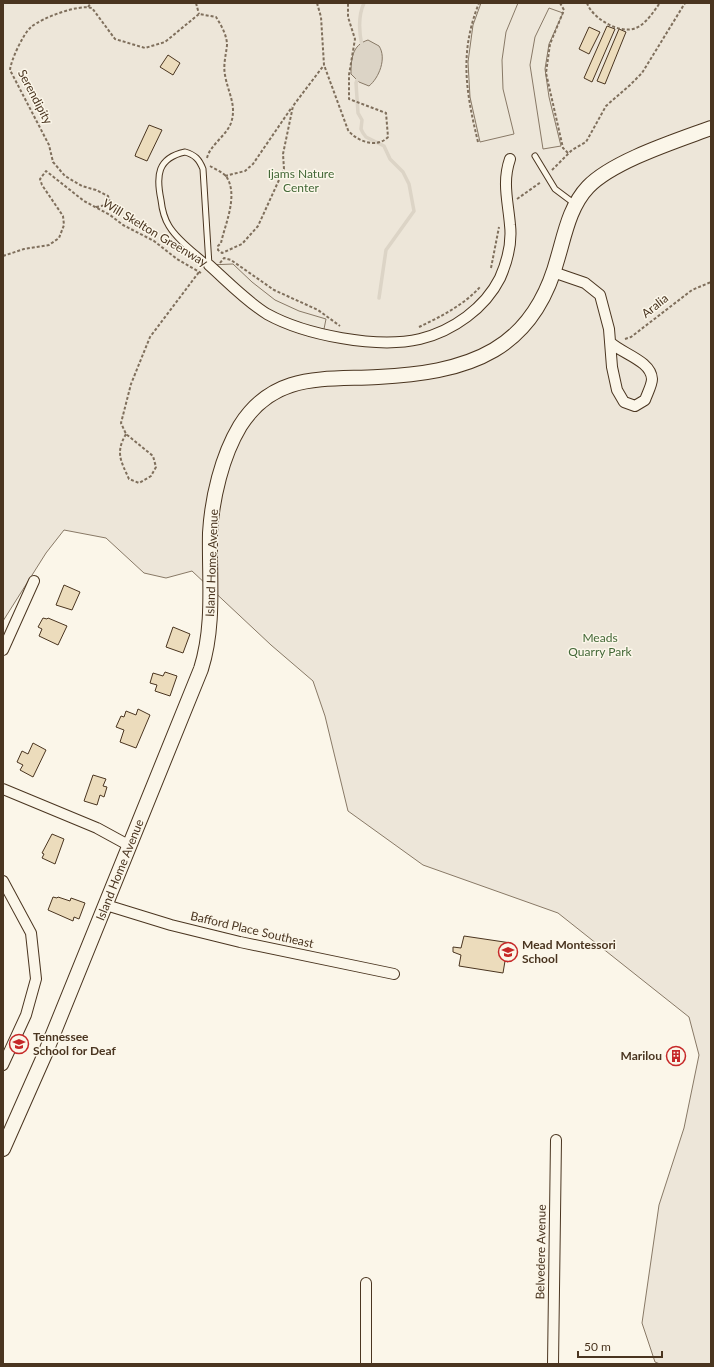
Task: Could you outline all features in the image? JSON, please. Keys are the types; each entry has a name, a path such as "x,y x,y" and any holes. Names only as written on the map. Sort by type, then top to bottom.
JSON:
{"street":[{"name":"Island Home Avenue","path":"3,1150 48,1047 195,687 204,660 210,617 210,530 214,504 224,462 235,435 246,418 265,398 284,387 299,382 318,378 380,377 421,373 457,365 486,354 511,338 526,323 542,299 553,272 567,226 576,204 588,187 606,173 631,160 711,128"},
{"path":"212,268 255,306 294,326 335,337 400,342 420,339 439,333 461,321 479,306 493,288 504,267 509,247 510,232 505,179 510,159"},
{"path":"553,272 586,283 600,294 609,329 612,367 617,390 624,402 635,406 645,400 652,379 648,368 640,360 620,351 611,343"},
{"path":"3,650 34,580"},
{"path":"3,789 97,828 130,846"},
{"path":"3,881 31,933 36,979 26,1015 3,1065"},
{"name":"Bafford Place Southeast","path":"106,905 171,926 394,974"},
{"name":"Belvedere Avenue","path":"553,1364 556,1140"},
{"path":"366,1283 366,1364"}],"lane":[{"path":"185,152 193,154 199,160 203,169 212,268 173,232 164,214 157,178 165,163 177,153 185,152"},
{"path":"535,156 555,189 576,204"}],"path":[{"path":"91,3 88,7 94,10 115,39 145,48 165,42 199,14 216,17 223,29 227,44 224,66 225,77 233,100 234,111 230,125 208,155 206,164 225,176 230,188 232,199 221,243 218,246 218,250 222,253 224,258"},
{"path":"196,3 199,14"},
{"path":"317,3 321,17 324,65 348,130 359,139 372,143 378,142 388,137 386,113 349,99 349,75 355,39 348,17 348,3"},
{"path":"478,142 466,88 466,65 468,37 479,3"},
{"path":"560,3 564,10 550,44 546,73 563,148 568,153"},
{"path":"587,3 589,10 599,20 612,26 633,29 646,21 660,3"},
{"path":"491,270 498,231 502,218 513,202 540,184 568,153 586,142 606,106 642,73 652,59 685,3"},
{"name":"Serendipity","path":"88,7 72,8 31,27 11,60 10,70 50,145 53,162 65,176 82,186 96,190 108,196 110,202 107,206 95,207"},
{"path":"225,176 245,171 253,164 293,106 324,65"},
{"path":"222,253 242,244 258,226 284,169 283,154 293,106"},
{"name":"Will Skelton Greenway","path":"3,256 24,249 49,245 59,238 64,225 63,216 42,185 40,179 46,171 75,195 110,215 123,225 154,241 177,259 199,272 207,275 212,268 224,258 231,260 274,290 323,313 341,327"},
{"path":"126,434 121,442 119,456 130,479 139,483 151,476 156,467 153,456 126,434 121,423 139,361 150,337 199,272"},
{"name":"Aralia","path":"611,343 631,337 692,290 711,282"},
{"path":"417,328 469,297 484,283"}],"green space":[{"path":"3,3 711,3 711,1364 660,1364 655,1362 642,1323 659,1205 684,1128 699,1055 689,1017 558,913 423,865 348,811 325,716 313,681 271,645 192,571 166,578 144,573 106,538 64,530 46,553 3,621"}],"shaded area":[{"path":"481,3 518,3 506,32 502,60 503,89 514,134 480,142 470,97 468,62 473,25"},
{"path":"549,8 563,13 549,44 545,69 549,97 561,146 543,149 530,65 535,37"},
{"path":"368,40 379,46 382,56 379,73 369,86 359,82 351,74 352,58 356,49 363,42"},
{"path":"233,264 252,282 275,300 299,311 326,319 323,334 280,320 209,265"}],"building":[{"path":"607,26 615,29 592,82 584,78"},
{"path":"589,27 600,32 589,54 579,49"},
{"path":"619,29 626,32 605,84 597,81"},
{"path":"168,55 180,63 173,75 160,67"},
{"path":"149,125 162,130 147,161 135,156"},
{"path":"64,585 80,592 72,610 56,605"},
{"path":"43,618 48,618 67,626 58,645 39,636 42,629 38,627"},
{"path":"173,627 190,634 183,653 166,647"},
{"path":"165,672 177,676 170,696 155,691 157,685 150,683 153,673 163,676"},
{"path":"138,709 150,715 136,748 120,742 124,730 116,727 121,716 124,717 126,711 136,715"},
{"path":"33,743 46,750 33,777 20,770 23,765 17,762 22,751 28,754"},
{"path":"93,775 106,779 103,786 107,787 104,797 100,795 97,805 84,801"},
{"path":"52,834 64,839 55,864 42,858 44,854 42,853"},
{"path":"53,897 70,901 71,898 85,903 79,919 74,917 73,921 48,910"},
{"path":"464,936 511,943 508,962 505,961 503,973 459,966 461,955 453,952 453,947 461,948"},
{"name":"Marilou","path":"672,1051 681,1052 680,1062 671,1061"}],"waterway":[{"path":"362,46 360,24 364,3"},
{"path":"358,78 356,83 358,113 362,120 361,129 366,137 384,146 390,159 403,172 409,184 414,211 386,250 379,298"}],"place":[{"name":"Mead Montessori School","path":"508,952"},
{"name":"Tennessee School for Deaf","path":"19,1044"},
{"name":"Marilou","path":"676,1056"}],"park label":[{"name":"Ijams Nature Center","path":"301,181"},
{"name":"Meads Quarry Park","path":"600,645"}]}
